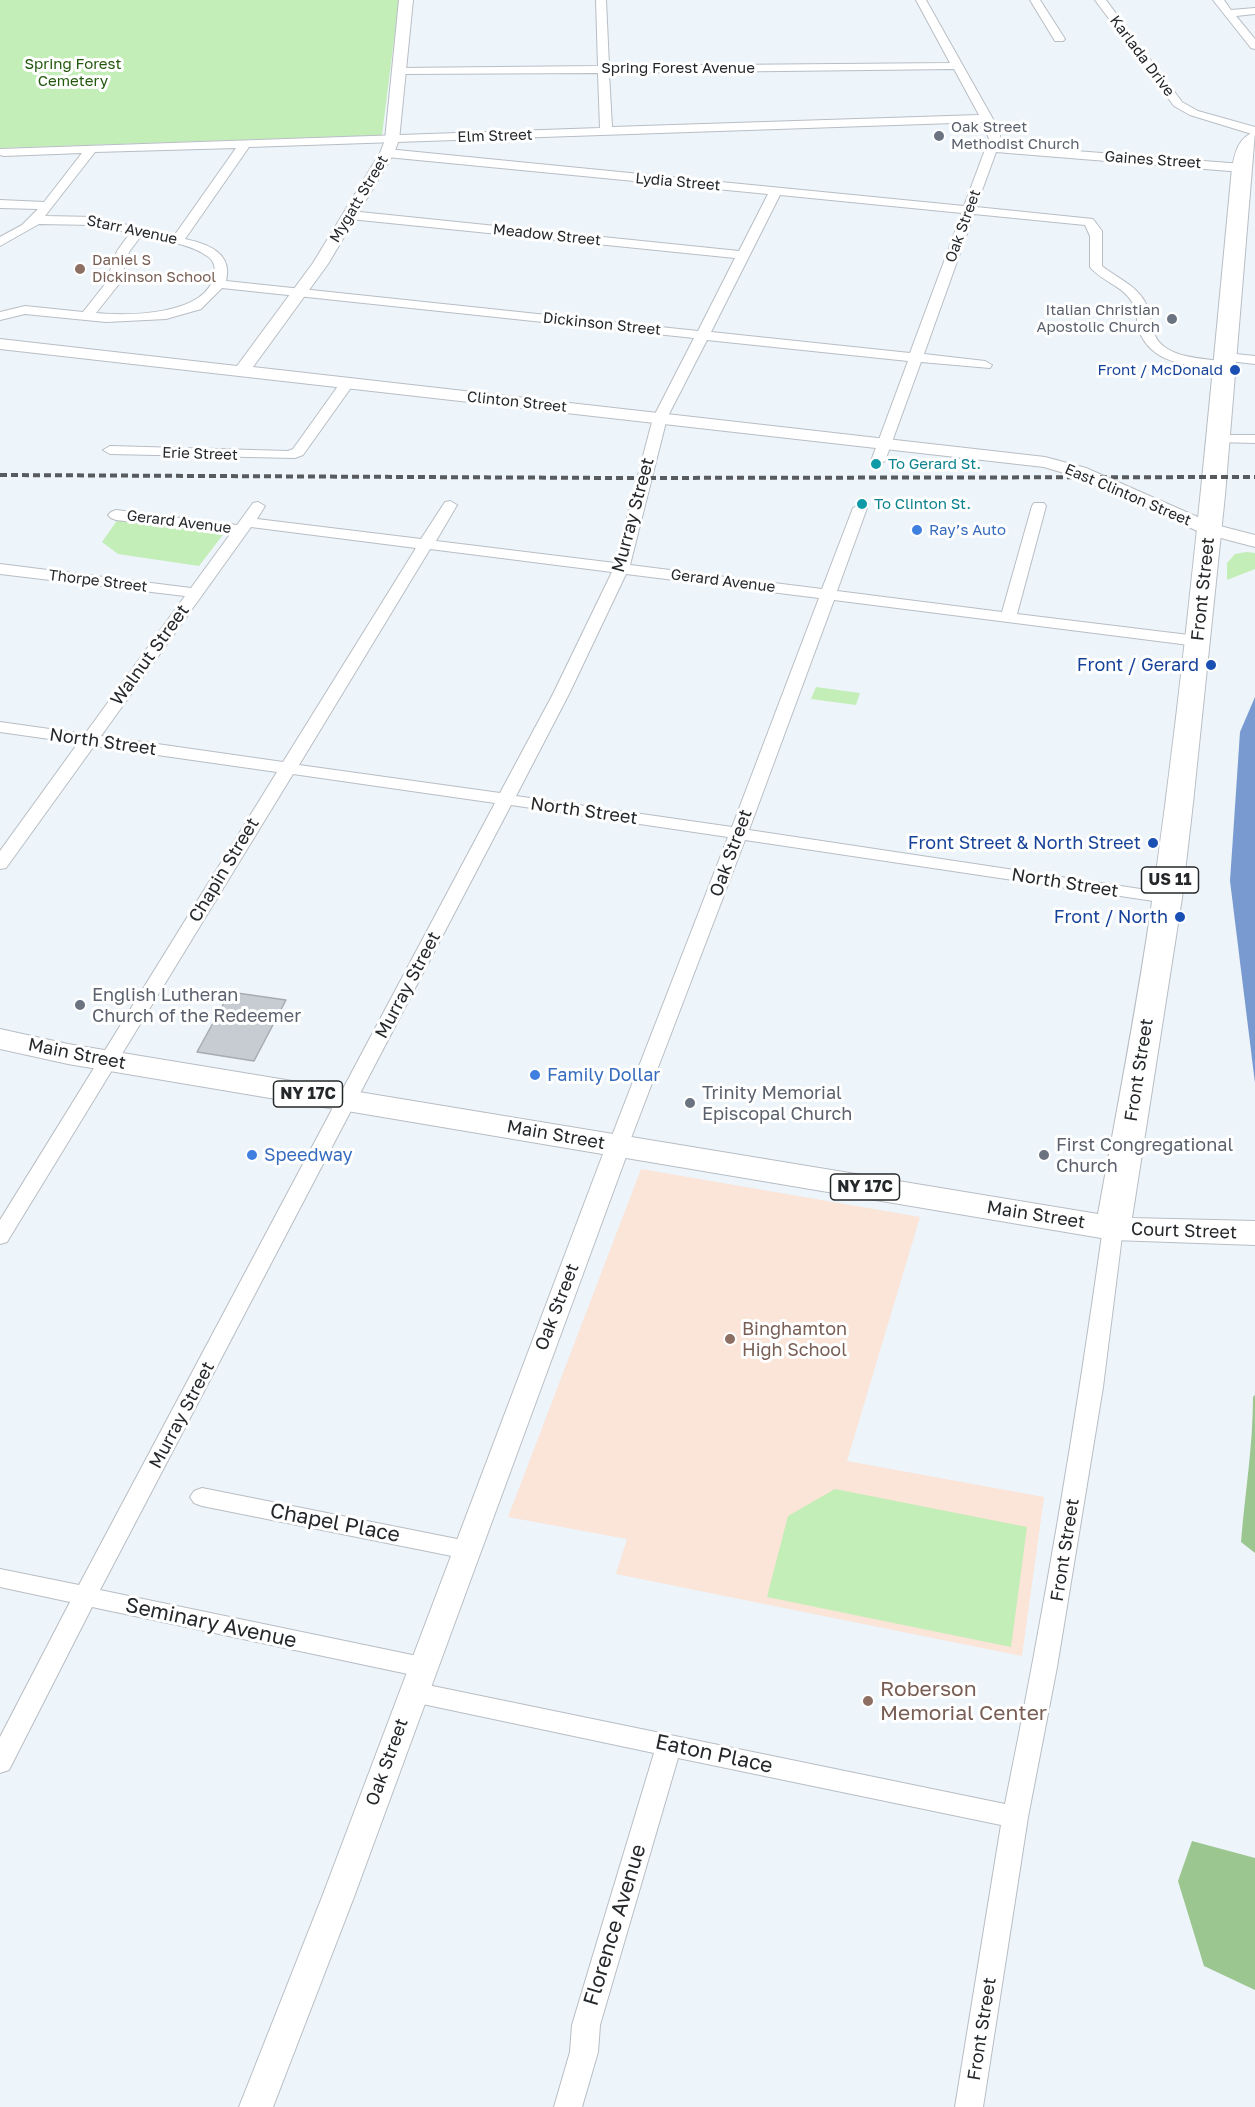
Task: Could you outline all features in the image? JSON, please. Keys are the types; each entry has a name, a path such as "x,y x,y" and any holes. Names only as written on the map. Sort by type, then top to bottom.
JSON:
{"main road":[{"name":"Front Street","path":"1113,1228 1167,898 1206,562 1242,168 1245,149 1255,138"},
{"name":"Main Street","path":"0,1039 109,1060 1113,1228"},
{"name":"Court Street","path":"1113,1228 1253,1233"}],"street":[{"name":"Mygatt Street","path":"242,371 301,292 350,215 389,146 406,0"},
{"path":"602,0 606,132"},
{"path":"921,0 986,118 995,140 992,148"},
{"path":"1035,0 1059,39"},
{"name":"Karlada Drive","path":"1100,0 1178,104 1194,113 1255,131"},
{"path":"1218,0 1255,46"},
{"path":"1228,13 1255,11"},
{"name":"Spring Forest Avenue","path":"399,70 957,66"},
{"name":"Elm Street","path":"4,152 245,144 389,146 606,132 986,118"},
{"path":"178,239 245,144"},
{"name":"Lydia Street","path":"389,146 776,191 1078,220 1095,226 1097,232 1094,256 1096,267 1131,292 1140,303 1146,332 1151,343 1167,354 1226,362"},
{"name":"Gaines Street","path":"992,148 1242,168"},
{"name":"Oak Street","path":"878,461 992,148"},
{"path":"0,242 36,220 91,150"},
{"name":"Murray Street","path":"0,1762 85,1596 561,694 621,569 660,418 776,191"},
{"path":"0,204 47,206"},
{"name":"Meadow Street","path":"350,215 745,255"},
{"name":"Starr Avenue","path":"36,220 94,221 178,239 212,253 219,260 222,271 219,284"},
{"path":"86,317 112,284 123,251 138,232"},
{"path":"0,316 25,310 86,317 133,318 186,310 207,297 219,284"},
{"name":"Dickinson Street","path":"219,284 985,365"},
{"name":"Clinton Street","path":"0,344 1034,460"},
{"path":"1226,362 1255,360"},
{"name":"Erie Street","path":"110,450 290,455 298,452 348,382"},
{"path":"1218,439 1255,439"},
{"name":"East Clinton Street","path":"1034,460 1080,472 1209,529 1254,541"},
{"name":"Chapin Street","path":"0,1237 450,505"},
{"name":"Walnut Street","path":"0,864 258,506"},
{"path":"1008,618 1039,507"},
{"name":"Oak Street","path":"256,2107 338,1897 618,1146 702,932 860,508"},
{"name":"Gerard Avenue","path":"116,515 426,545 1197,641"},
{"path":"1206,562 1229,548 1254,541"},
{"name":"Thorpe Street","path":"0,569 195,593"},
{"name":"North Street","path":"0,727 1167,898"},
{"name":"Front Street","path":"969,2107 1015,1817 1046,1666 1092,1387 1113,1228"},
{"name":"Chapel Place","path":"202,1497 467,1550"},
{"name":"Seminary Avenue","path":"0,1578 85,1596 418,1680"},
{"name":"Eaton Place","path":"418,1680 669,1745 1015,1817"},
{"name":"Florence Avenue","path":"568,2107 584,2052 586,2025 669,1745"}],"shaded area":[{"name":"Binghamton High School","path":"641,1169 920,1217 847,1461 1044,1497 1022,1656 616,1574 627,1539 508,1517"}],"green space":[{"name":"Spring Forest Cemetery","path":"0,0 399,0 382,135 0,148"},
{"path":"118,519 225,532 199,566 118,554 102,542"},
{"path":"1255,553 1255,569 1227,580 1227,563 1235,554"},
{"path":"816,687 860,693 856,705 811,699"},
{"path":"1255,1395 1255,1553 1241,1542 1253,1397"},
{"path":"835,1489 1027,1527 1011,1647 767,1597 788,1516"},
{"path":"1192,1841 1255,1858 1255,1990 1204,1966 1178,1881"}],"water":[{"path":"1255,697 1255,1083 1230,881 1240,732"}],"building":[{"path":"230,992 286,1000 254,1061 197,1052"}],"railway":[{"path":"0,475 618,478 1255,477"}],"place":[{"name":"Oak Street Methodist Church","path":"939,136"},
{"name":"Daniel S Dickinson School","path":"80,269"},
{"name":"Italian Christian Apostolic Church","path":"1172,319"},
{"name":"Front / McDonald","path":"1235,370"},
{"name":"To Gerard St.","path":"876,464"},
{"name":"To Clinton St.","path":"862,504"},
{"name":"Ray’s Auto","path":"917,530"},
{"name":"Front / Gerard","path":"1211,665"},
{"name":"Front Street & North Street","path":"1153,843"},
{"name":"Front / North","path":"1180,917"},
{"name":"English Lutheran Church of the Redeemer","path":"80,1005"},
{"name":"Family Dollar","path":"535,1075"},
{"name":"Trinity Memorial Episcopal Church","path":"690,1103"},
{"name":"Speedway","path":"252,1155"},
{"name":"First Congregational Church","path":"1044,1155"},
{"name":"Binghamton High School","path":"730,1339"},
{"name":"Roberson Memorial Center","path":"868,1701"}]}
